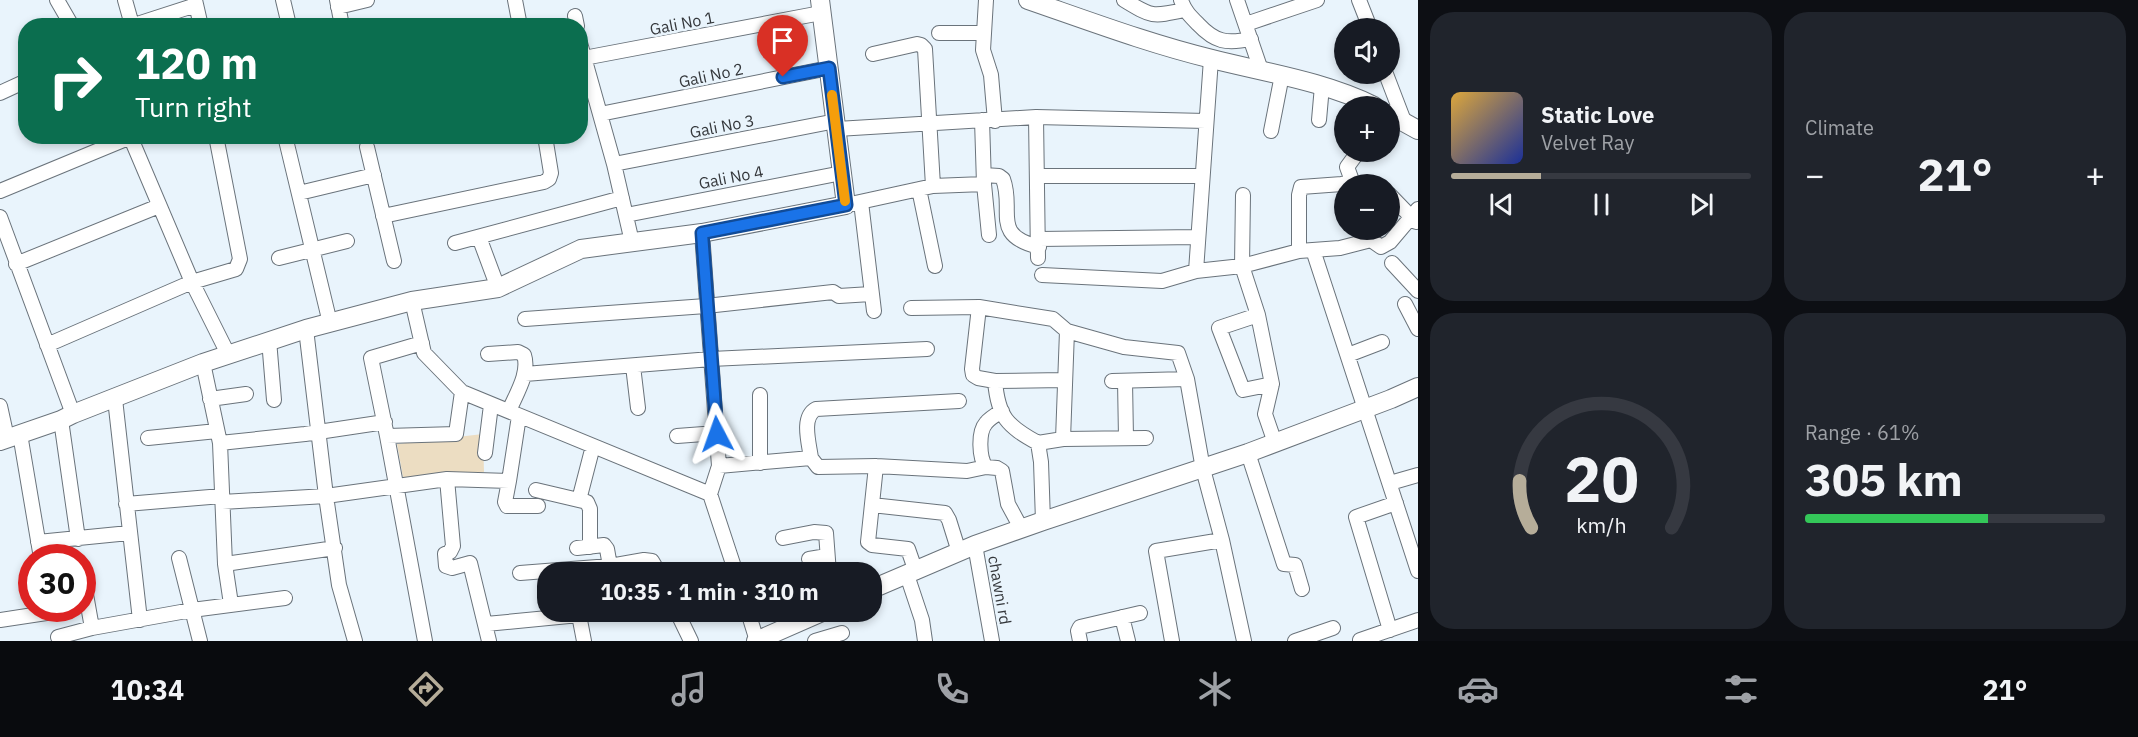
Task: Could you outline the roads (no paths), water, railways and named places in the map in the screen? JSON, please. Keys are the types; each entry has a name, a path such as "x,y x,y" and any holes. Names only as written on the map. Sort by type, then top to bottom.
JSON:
{"street":[{"path":"57,0 67,18"},
{"path":"125,0 129,18"},
{"path":"283,0 287,18"},
{"path":"338,4 367,0"},
{"path":"515,0 518,18"},
{"path":"986,0 983,50 991,75 984,179 989,235"},
{"path":"1028,0 1211,59 1282,75 1352,96"},
{"path":"1124,0 1149,15 1157,16 1182,5 1210,36 1224,41 1251,39"},
{"path":"1237,0 1262,70"},
{"path":"1246,24 1317,0"},
{"path":"1359,0 1366,18"},
{"path":"151,18 196,2 199,18"},
{"path":"821,6 842,172 854,203 874,311"},
{"name":"Gali No 1","path":"588,57 821,6"},
{"path":"939,33 984,33"},
{"path":"873,54 917,44 926,51 933,186"},
{"path":"1196,271 1211,59"},
{"name":"Gali No 2","path":"600,114 829,68"},
{"path":"588,72 614,164 632,242"},
{"path":"1271,130 1282,75"},
{"path":"1390,84 1404,121"},
{"path":"0,93 18,85"},
{"path":"1319,120 1322,86"},
{"path":"1036,117 1038,248"},
{"name":"Gali No 3","path":"614,164 836,125 1036,117 1206,121"},
{"path":"0,191 114,144"},
{"path":"134,144 192,282 228,354"},
{"path":"47,345 192,282 236,269 240,259 218,144"},
{"path":"287,144 330,323"},
{"path":"383,216 544,182 549,179 551,173 546,144"},
{"path":"367,147 394,261"},
{"path":"1351,162 1347,167 1351,178 1348,182 1301,187 1299,195 1306,250 1348,355 1396,503 1414,544 1418,571"},
{"name":"Gali No 4","path":"626,214 842,172"},
{"path":"299,193 374,175"},
{"path":"9,438 269,340 412,301 498,288 581,249 702,233 933,186 999,176 1002,179 1010,231 1028,245 1038,248 1197,237"},
{"path":"1038,176 1201,176"},
{"path":"919,189 935,266"},
{"path":"1243,195 1242,266 1258,315 1272,384 1265,414 1275,443"},
{"path":"455,243 622,198"},
{"path":"1042,275 1162,281 1196,271 1242,266 1306,250 1340,248 1371,240 1381,247 1387,245 1416,217 1400,203"},
{"path":"16,264 159,206"},
{"path":"0,217 47,345 67,417 78,539"},
{"path":"702,233 719,466 710,494 732,562"},
{"path":"479,237 498,288"},
{"path":"279,258 346,241"},
{"path":"1392,263 1418,291"},
{"path":"525,319 706,306 833,292 839,296 872,294"},
{"path":"412,301 424,353 462,392 710,494"},
{"path":"1405,304 1418,329"},
{"path":"979,307 972,372 977,377 995,381 1064,380"},
{"path":"911,308 979,307 1053,319 1067,332 1124,347 1178,353 1187,380 1203,469 1222,540 1244,641"},
{"path":"1258,315 1219,328 1243,390 1272,384"},
{"path":"306,329 339,585 355,641"},
{"path":"1063,439 1067,332"},
{"path":"269,340 274,400"},
{"path":"1348,355 1382,342"},
{"path":"422,344 371,358 425,641"},
{"path":"525,374 711,359 927,349"},
{"path":"488,354 518,352 524,355 525,374 514,414 509,481 505,502 507,506 538,506"},
{"path":"203,363 219,437 225,564 231,604"},
{"path":"633,366 638,408"},
{"path":"1125,438 1118,381 1187,380"},
{"path":"995,381 996,393 1010,426 1038,443 1063,439 1146,438"},
{"path":"882,585 1043,520 1203,469 1366,409 1418,387"},
{"path":"148,438 386,429 456,434 462,392"},
{"path":"210,399 246,394"},
{"path":"760,395 760,463"},
{"path":"115,399 140,620"},
{"path":"959,401 816,409 811,411 807,420 811,458 818,467 876,466 967,471 986,467 997,468 1002,471 1008,504 1022,528"},
{"path":"485,453 491,405"},
{"path":"0,406 38,542 129,533"},
{"path":"986,467 982,462 982,430 986,423 1002,411"},
{"path":"677,436 717,434"},
{"path":"1038,443 1043,520"},
{"path":"579,500 593,446"},
{"path":"1248,453 1284,564 1295,565 1302,589"},
{"path":"719,466 811,458"},
{"path":"876,466 868,542 872,545 908,549 925,641"},
{"path":"1390,483 1418,475"},
{"path":"126,504 326,496 447,479 509,481"},
{"path":"447,479 453,546 450,552 445,554 446,566 452,568 470,564 489,641"},
{"path":"536,490 579,500 589,505 584,548 606,547 609,562"},
{"path":"1390,630 1356,517 1396,503"},
{"name":"chawni rd","path":"872,504 945,513 967,549 992,641"},
{"path":"783,538 824,532 827,536 828,562"},
{"path":"1172,641 1156,551 1222,540"},
{"path":"225,564 335,548"},
{"path":"809,559 827,556"},
{"path":"179,558 200,641"},
{"path":"636,562 649,560 652,562"},
{"path":"520,573 537,572"},
{"path":"55,622 58,639 92,628 192,610 285,598"},
{"path":"1080,641 1078,631 1080,627 1140,613"},
{"path":"486,624 579,615 584,641"},
{"path":"0,620 18,617"},
{"path":"1122,617 1128,641"},
{"path":"1360,640 1418,620"},
{"path":"91,622 92,628"},
{"path":"682,622 691,641"},
{"path":"751,622 757,641 802,622"},
{"path":"804,622 814,641 842,633"},
{"path":"1295,641 1333,628"}]}
